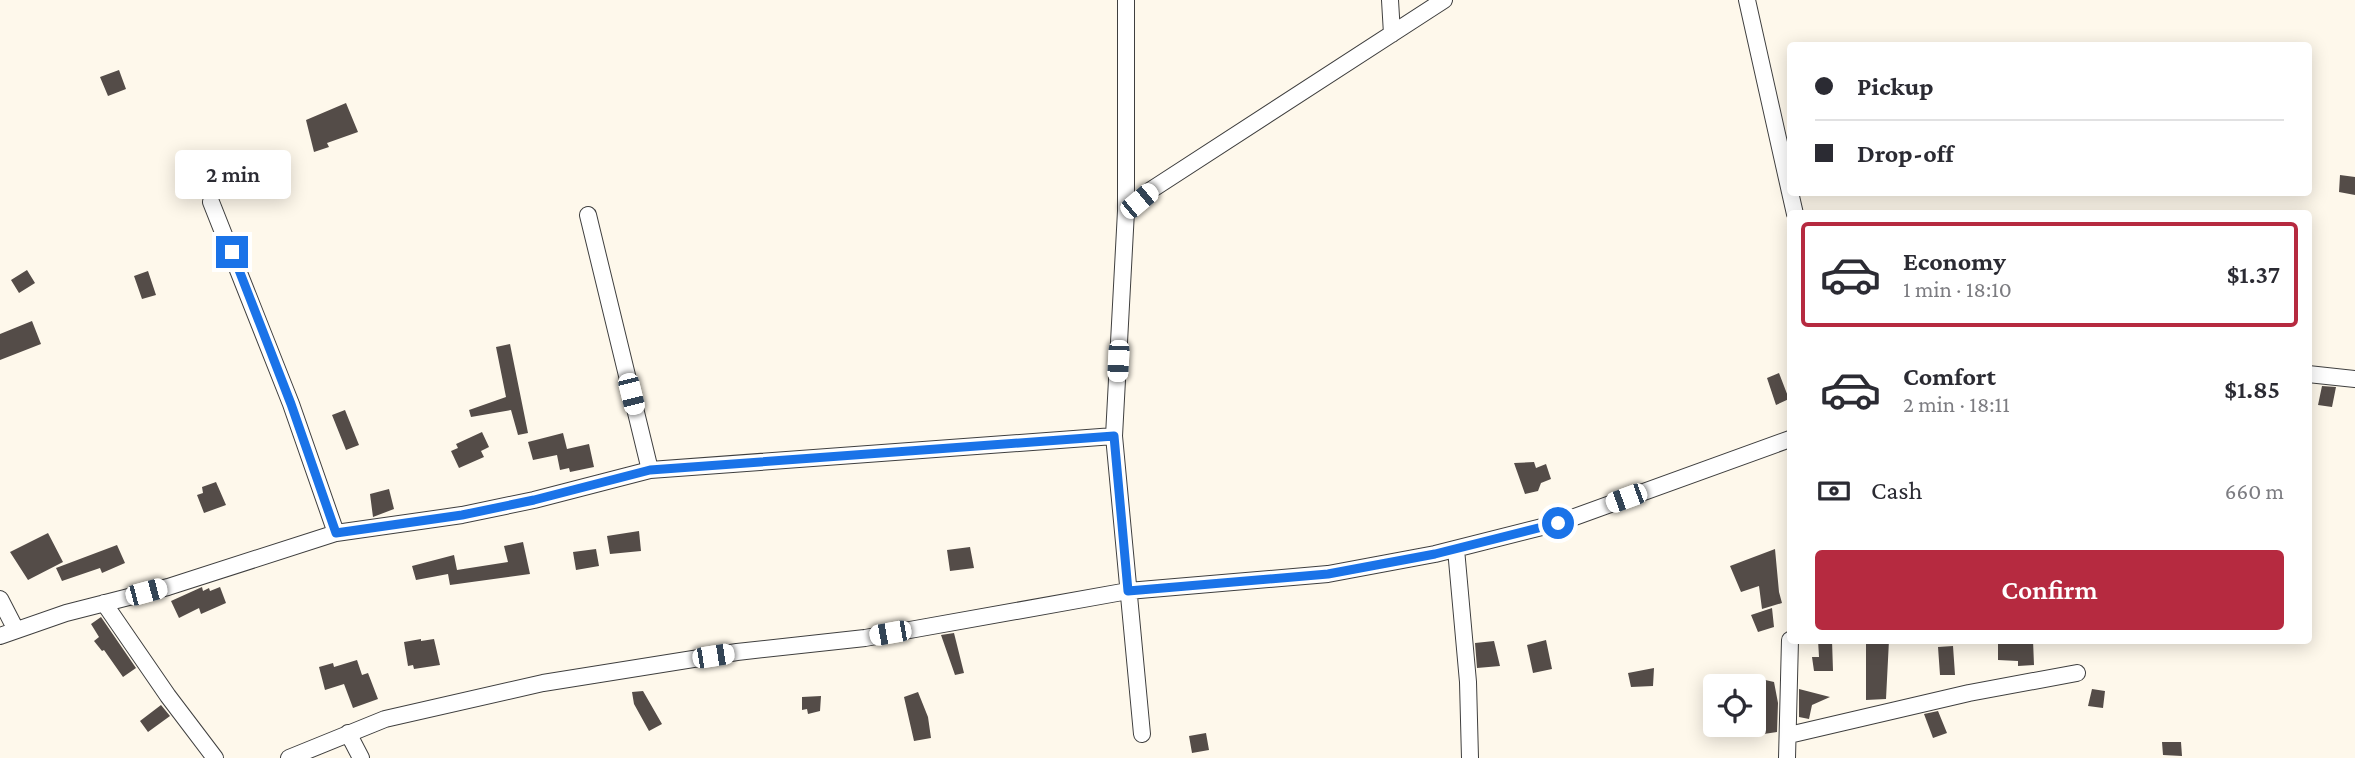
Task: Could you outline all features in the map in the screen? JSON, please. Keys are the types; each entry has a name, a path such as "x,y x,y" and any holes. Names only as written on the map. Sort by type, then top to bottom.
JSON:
{"street":[{"path":"1126,0 1126,211 1114,436 1142,734"},
{"path":"1390,0 1392,34"},
{"path":"1126,211 1151,190 1444,0"},
{"path":"1747,0 1787,179"},
{"path":"211,202 291,404 336,533"},
{"path":"588,215 650,470"},
{"path":"2312,374 2355,379"},
{"path":"0,599 8,633 104,603 167,587 336,533 462,515 534,500 650,470 1114,436"},
{"path":"289,758 385,719 543,684 737,652 865,638 1128,591 1328,574 1456,549 1558,523 1787,440"},
{"path":"1456,549 1468,682 1470,758"},
{"path":"104,603 168,696 215,758"},
{"path":"1787,758 1790,644"},
{"path":"1788,735 1969,693 2077,673"},
{"path":"348,733 361,758"}],"building":[{"path":"119,70 126,89 108,96 100,77"},
{"path":"346,103 358,132 327,143 329,147 314,152 306,120"},
{"path":"2340,175 2355,177 2355,195 2339,192"},
{"path":"27,270 35,283 19,293 11,280"},
{"path":"148,271 156,295 142,299 134,276"},
{"path":"32,321 41,344 0,360 0,334"},
{"path":"510,344 528,433 518,435 511,410 471,417 469,410 506,397 496,347"},
{"path":"1779,373 1787,400 1776,405 1767,378"},
{"path":"2322,386 2336,387 2332,407 2318,405"},
{"path":"345,410 359,445 346,450 332,415"},
{"path":"482,432 489,447 481,451 484,457 459,468 451,451 458,448 456,444"},
{"path":"563,433 567,449 589,444 594,467 570,472 569,468 560,470 557,455 533,460 528,442"},
{"path":"1534,462 1536,468 1546,464 1551,479 1541,483 1538,491 1525,494 1514,463"},
{"path":"216,482 226,505 204,513 197,495 203,493 202,487"},
{"path":"389,489 394,509 373,517 370,494"},
{"path":"639,531 641,551 610,554 607,536"},
{"path":"48,533 63,562 28,580 10,552"},
{"path":"523,542 530,574 450,585 448,574 416,580 412,566 454,555 457,570 508,562 504,546"},
{"path":"117,545 125,563 102,573 100,568 62,581 56,568"},
{"path":"970,547 974,568 950,571 947,550"},
{"path":"596,549 599,566 576,570 573,552"},
{"path":"1775,549 1782,603 1762,609 1759,586 1741,592 1730,566"},
{"path":"202,587 203,591 209,588 210,591 220,587 226,603 201,614 199,608 179,618 171,601"},
{"path":"1772,608 1774,627 1758,632 1751,615"},
{"path":"101,617 136,668 123,677 104,650 94,641 99,637 91,624"},
{"path":"954,633 964,673 955,675 941,635"},
{"path":"434,639 440,665 414,669 413,665 408,666 404,642"},
{"path":"1546,640 1552,669 1533,673 1527,645"},
{"path":"1494,641 1500,666 1477,668 1475,643"},
{"path":"1818,644 1832,644 1833,671 1814,671 1812,657 1819,657"},
{"path":"1866,644 1889,644 1886,699 1866,700"},
{"path":"1998,644 2033,644 2034,665 2018,666 2018,661 1998,660"},
{"path":"1953,646 1955,675 1940,675 1938,647"},
{"path":"357,660 362,675 368,673 378,699 353,708 344,684 325,690 319,667 333,663 334,667"},
{"path":"1654,668 1653,686 1631,687 1628,673"},
{"path":"1766,680 1774,682 1778,703 1777,732 1766,734"},
{"path":"1799,689 1830,697 1812,705 1809,719 1799,717"},
{"path":"2092,689 2105,691 2103,708 2088,706"},
{"path":"643,691 662,724 649,731 634,704 632,692"},
{"path":"918,692 928,717 931,738 914,741 904,697"},
{"path":"821,696 820,711 808,714 807,709 802,710 802,697"},
{"path":"161,705 170,716 148,732 140,721"},
{"path":"1938,711 1947,733 1933,738 1924,714"},
{"path":"1206,733 1209,750 1192,753 1189,736"},
{"path":"2162,742 2181,742 2182,756 2163,755"}],"route":[{"path":"232,252 291,404 336,533 462,515 534,500 650,470 1114,436 1128,591 1328,574 1435,554 1558,523"}]}
